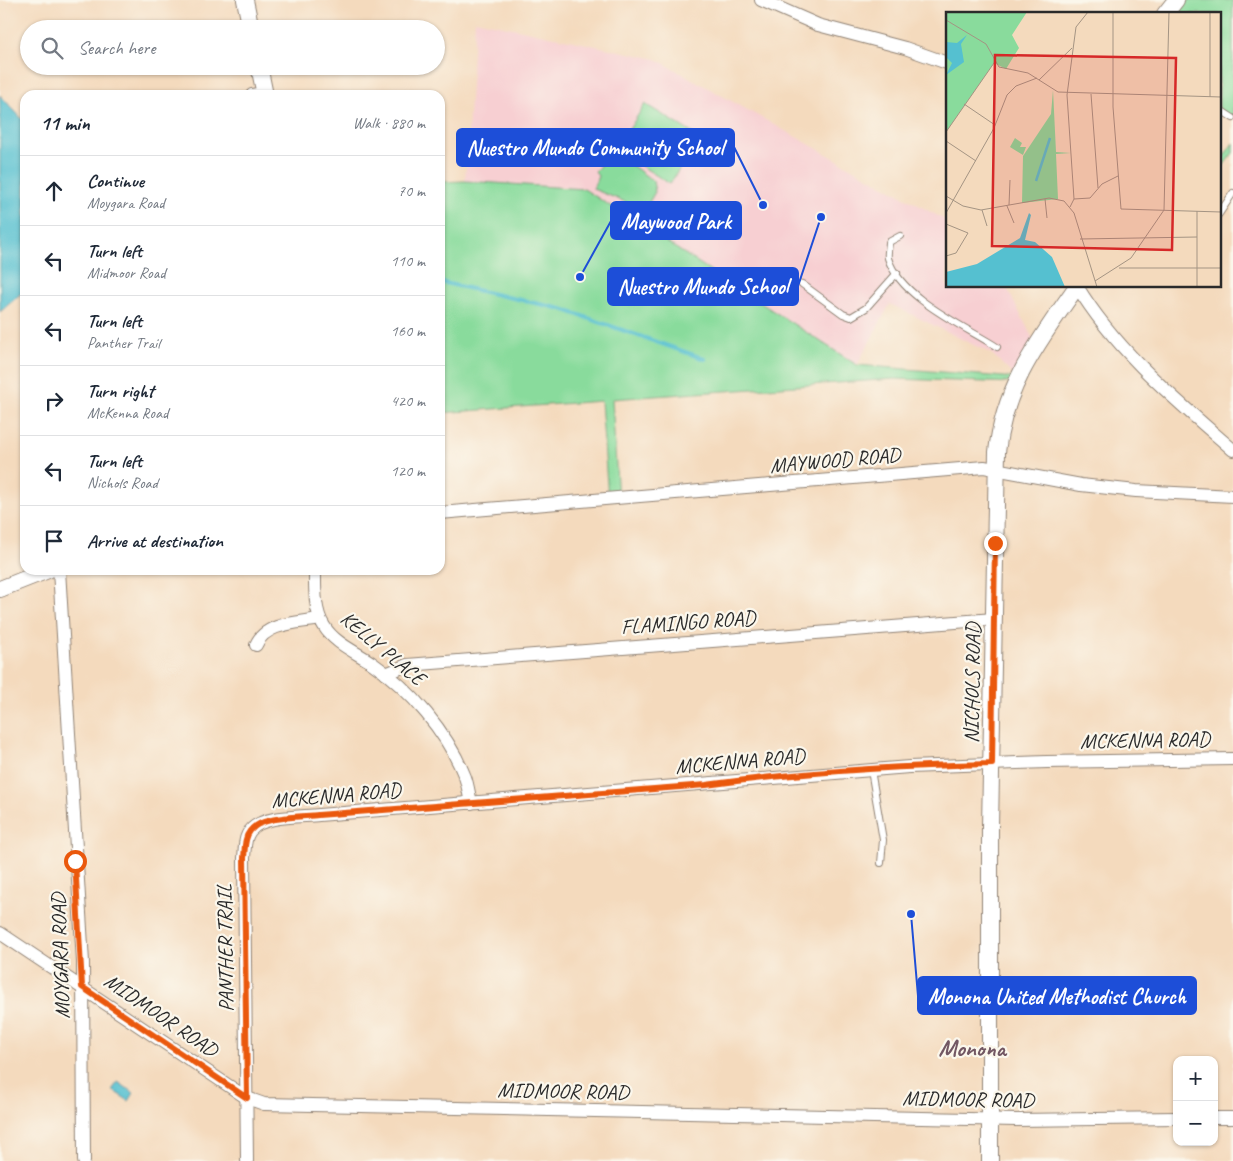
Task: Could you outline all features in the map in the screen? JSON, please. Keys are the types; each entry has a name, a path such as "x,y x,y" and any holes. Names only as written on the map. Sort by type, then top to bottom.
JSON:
{"street":[{"path":"245,0 249,20"},
{"path":"761,0 784,4 818,25 905,48 946,63"},
{"path":"1167,12 1176,0"},
{"path":"259,75 260,90"},
{"name":"NICHOLS ROAD","path":"990,1161 992,764 998,433 1016,378 1076,288"},
{"path":"1078,288 1098,319 1143,368 1233,450"},
{"name":"MAYWOOD ROAD","path":"445,513 966,468 996,468 1081,485 1136,491 1233,496"},
{"path":"0,589 35,575"},
{"name":"MOYGARA ROAD","path":"59,575 82,987 84,1161"},
{"name":"KELLY PLACE","path":"315,575 315,590 323,626 336,640 386,674 415,700 449,746 466,780 470,803"},
{"path":"256,645 262,634 271,628 320,619"},
{"name":"FLAMINGO ROAD","path":"386,674 407,665 994,619"},
{"name":"MCKENNA ROAD","path":"253,828 264,821 280,818 871,770 992,764 1233,759"},
{"name":"PANTHER TRAIL","path":"248,1161 244,858 246,841 249,832 253,828"},
{"name":"MIDMOOR ROAD","path":"0,933 247,1098 264,1104 990,1120 1173,1118"},
{"path":"1218,1118 1233,1118"}],"lane":[{"path":"1220,110 1233,118"},
{"path":"1220,212 1233,193"},
{"path":"900,236 889,242 888,257 903,284 927,304 997,347"},
{"path":"802,284 843,314 851,317 866,308 897,273"},
{"path":"871,770 882,840 881,863"}],"shaded area":[{"path":"475,20 656,59 946,220 946,288 1007,288 1036,345 1016,378 992,354 890,304 857,365 584,189 465,181"}],"green space":[{"path":"1176,0 1233,0 1233,118 1220,110 1220,12 1167,12"},
{"path":"645,104 699,137 670,184 616,150"},
{"path":"1233,143 1233,153 1220,170 1220,162"},
{"path":"608,155 621,157 653,181 655,192 648,204 638,207 593,189 598,176 595,172"},
{"path":"465,181 584,189 857,365 1016,378 1015,383 894,379 612,399 618,499 608,499 601,401 445,413 445,182"}],"water":[{"path":"0,95 20,117 20,294 0,312"},
{"path":"118,1082 134,1093 129,1101 112,1090"}],"waterway":[{"path":"445,283 562,309 705,359"}],"place":[{"name":"Nuestro Mundo Community School","path":"763,205"},
{"name":"Nuestro Mundo School","path":"821,217"},
{"name":"Maywood Park","path":"580,277"},
{"name":"Monona United Methodist Church","path":"911,914"}],"district":[{"name":"Monona","path":"972,1048"}],"route":[{"path":"75,861 83,962 82,987 235,1088 247,1098 244,858 249,832 256,824 280,818 706,785 750,779 909,766 992,764 995,543"}]}
